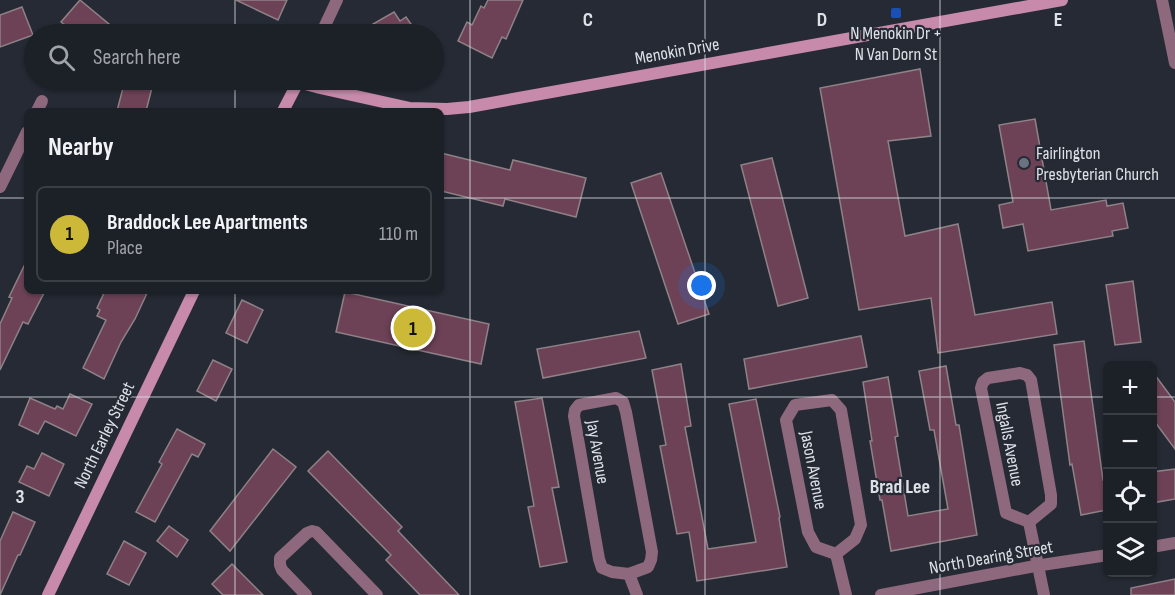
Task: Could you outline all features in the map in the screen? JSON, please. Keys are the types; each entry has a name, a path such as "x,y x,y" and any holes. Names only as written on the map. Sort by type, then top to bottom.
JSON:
{"street":[{"path":"326,24 337,0"},
{"name":"Menokin Drive","path":"444,109 469,107 1016,4 1062,0"},
{"path":"1162,0 1175,63"},
{"path":"285,108 294,90"},
{"name":"Menokin Drive","path":"329,90 410,108"},
{"path":"0,188 24,138"},
{"name":"North Earley Street","path":"48,595 193,294"},
{"name":"Ingalls Avenue","path":"1020,373 1027,375 1031,380 1051,504 1029,522 1006,513 981,388 983,382 988,378 1020,373"},
{"name":"Jay Avenue","path":"616,398 623,402 652,552 648,567 629,574 602,568 598,559 574,416 579,405 616,398"},
{"name":"Jason Avenue","path":"832,400 841,410 861,525 855,539 836,554 816,547 807,532 786,420 795,405 832,400"},
{"path":"1029,522 1044,595"},
{"path":"306,595 279,565 280,558 312,531 316,532 376,595"},
{"path":"1157,546 1175,543"},
{"path":"836,554 846,595"},
{"name":"North Dearing Street","path":"882,595 1103,556"},
{"path":"629,574 637,595"}],"building":[{"path":"80,0 109,24 64,24 61,22"},
{"path":"236,0 287,0 278,20"},
{"path":"488,0 523,0 506,39 502,37 492,58 458,41 467,22 472,25 481,6 484,8"},
{"path":"22,7 29,24 24,24 24,38 0,47 0,15"},
{"path":"394,12 400,21 406,17 411,24 373,24"},
{"path":"920,69 931,136 888,141 905,236 958,224 975,315 1052,302 1057,334 938,353 931,298 859,310 820,88"},
{"path":"122,90 151,90 147,108 118,108"},
{"name":"Fairlington Presbyterian Church","path":"1035,119 1051,210 1106,200 1107,206 1123,203 1128,228 1112,231 1113,236 1028,251 1023,224 1003,228 999,205 1013,202 999,125"},
{"path":"444,154 510,170 513,160 586,178 576,217 505,199 503,206 444,192"},
{"path":"772,158 808,298 778,306 741,165"},
{"path":"661,173 709,314 678,324 631,183"},
{"path":"24,266 24,294 43,294 28,324 23,322 0,370 0,324 12,298 9,297"},
{"path":"1133,281 1141,342 1115,345 1106,285"},
{"path":"104,294 147,294 104,379 83,368 106,320 97,316 100,310 97,308"},
{"path":"345,294 354,294 489,324 481,364 336,332"},
{"path":"242,300 263,310 247,343 226,333"},
{"path":"639,331 646,358 543,378 537,349"},
{"path":"861,336 867,367 749,389 744,359"},
{"path":"1084,341 1103,480 1103,511 1081,515 1072,464 1070,465 1054,345"},
{"path":"213,360 232,369 216,401 197,391"},
{"path":"681,364 691,426 685,427 708,549 756,542 729,404 756,399 780,517 787,567 697,581 689,532 677,534 660,446 666,445 652,370"},
{"path":"946,366 956,425 959,425 977,535 891,551 870,441 872,441 863,382 888,377 908,516 948,509 934,430 930,430 919,371"},
{"path":"1157,378 1175,402 1175,449 1157,425"},
{"path":"70,394 92,404 76,436 45,421 38,434 19,425 30,398 55,409 57,406 63,409"},
{"path":"542,398 559,487 552,488 567,562 540,567 528,507 534,506 515,402"},
{"path":"177,429 205,444 198,457 192,454 155,522 136,512 162,464 159,462"},
{"path":"273,449 296,467 230,551 210,531"},
{"path":"328,451 402,527 398,531 459,595 420,595 386,560 391,555 308,471"},
{"path":"42,453 64,464 49,496 19,482 27,466 34,469"},
{"path":"1175,469 1175,499 1157,502 1157,471"},
{"path":"13,512 35,522 0,595 0,541"},
{"path":"169,526 188,540 177,557 157,541"},
{"path":"124,541 146,553 129,585 107,574"},
{"path":"232,564 263,595 223,595 212,584"},
{"path":"1175,579 1175,595 1131,595 1131,588"}],"place":[{"name":"N Menokin Dr + N Van Dorn St","path":"896,13"},
{"name":"Fairlington Presbyterian Church","path":"1024,163"},
{"name":"Braddock Lee Apartments","path":"413,328"}],"district":[{"name":"Brad Lee","path":"900,486"}]}
